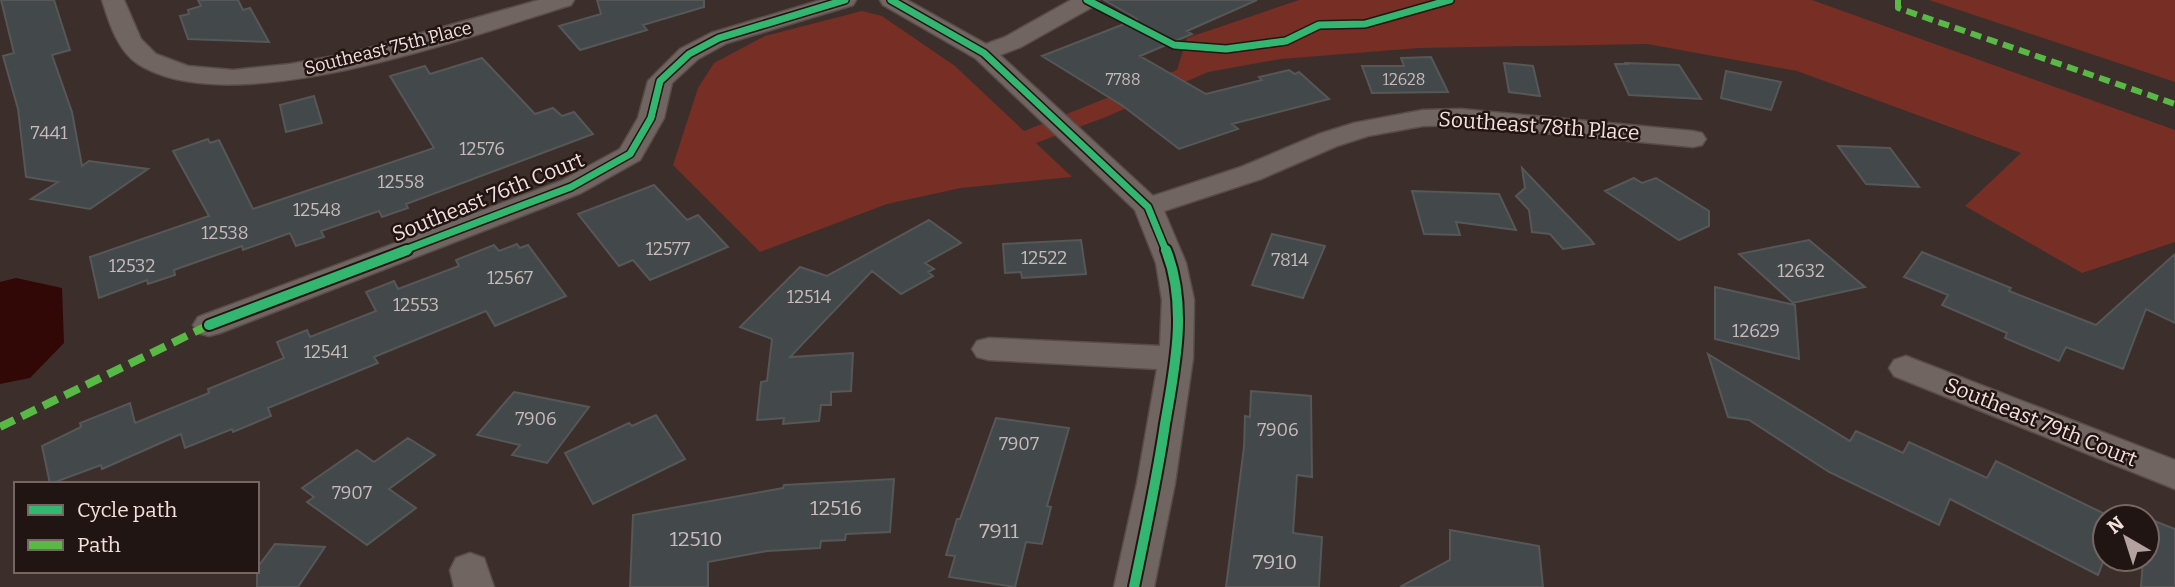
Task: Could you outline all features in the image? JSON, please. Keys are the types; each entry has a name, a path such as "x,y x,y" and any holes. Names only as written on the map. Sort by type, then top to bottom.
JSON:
{"street":[{"name":"Southeast 75th Place","path":"113,0 125,35 146,58 160,66 209,76 255,76 340,64 563,0"},
{"name":"Southeast 76th Court","path":"209,325 571,187 630,154 651,118 660,81 689,54 719,38 845,0"},
{"path":"891,0 984,53 1148,206 1171,262 1178,300 1176,358 1156,483 1134,587"},
{"path":"984,53 1013,42 1088,0"},
{"name":"Southeast 78th Place","path":"1148,206 1251,173 1328,140 1363,129 1423,118 1461,117 1693,139"},
{"path":"989,349 1176,358"},
{"name":"Southeast 79th Court","path":"1906,368 2175,475"}],"shaded area":[{"path":"1299,0 1812,0 2175,130 2175,242 2082,273 1965,206 2021,153 1797,71 1647,44 1419,48 1281,59 1208,72 1106,117 1036,143 1072,177 961,188 887,204 760,252 673,165 698,88 714,63 765,36 862,11 882,16 955,66 1024,131 1177,70 1187,38"},
{"path":"1929,0 2175,0 2175,82"},
{"path":"16,278 62,288 64,343 30,378 0,384 0,282"}],"building":[{"path":"1,0 54,0 70,50 52,55 72,112 82,166 89,161 148,169 90,209 31,199 58,182 26,177 18,109 3,56 14,53"},
{"path":"198,0 238,0 243,10 250,8 269,42 188,39 180,16 201,6"},
{"path":"597,0 704,0 704,7 643,25 647,30 580,50 559,26 601,14"},
{"path":"1104,0 1257,0 1187,31 1192,34 1140,56 1206,94 1262,80 1259,77 1289,70 1295,74 1299,72 1329,99 1232,124 1238,129 1179,149 1123,106 1042,56 1137,19"},
{"path":"1431,57 1448,92 1372,93 1362,66 1404,66 1401,58"},
{"path":"482,58 535,114 553,108 562,116 574,112 593,134 406,204 408,208 382,217 379,211 321,231 324,237 296,246 290,233 243,250 242,246 174,270 175,275 148,284 147,280 99,298 90,257 209,216 173,151 208,139 210,143 219,140 253,209 434,148 390,76 425,66 430,74"},
{"path":"1504,63 1533,66 1540,96 1509,92"},
{"path":"1615,64 1679,65 1701,99 1629,95"},
{"path":"1726,71 1781,82 1771,110 1721,98"},
{"path":"314,96 322,123 286,132 280,105"},
{"path":"1838,146 1890,148 1919,187 1866,184"},
{"path":"1522,168 1594,244 1563,249 1550,234 1532,232 1529,210 1516,196 1525,188"},
{"path":"1634,178 1642,183 1656,178 1709,211 1709,226 1679,240 1605,191"},
{"path":"654,185 687,220 698,215 728,247 650,280 633,260 619,266 578,214"},
{"path":"1412,191 1499,194 1516,230 1456,222 1460,235 1424,234"},
{"path":"929,220 961,243 925,263 934,269 928,272 933,276 901,294 872,271 790,357 853,353 851,391 831,392 831,405 821,405 819,421 783,424 784,418 757,420 761,382 767,381 772,339 740,327 800,267 827,276"},
{"path":"1272,234 1325,246 1303,298 1252,285"},
{"path":"1081,240 1086,274 1022,278 1021,272 1005,273 1003,244"},
{"path":"1809,240 1865,287 1793,303 1739,254"},
{"path":"517,244 520,248 528,245 566,296 495,326 486,311 374,357 378,363 268,408 271,416 233,432 232,429 185,448 181,434 102,469 101,465 50,482 42,446 81,427 80,423 130,403 135,423 209,393 208,389 284,358 277,342 307,330 310,337 376,311 366,292 394,281 398,289 459,266 456,260 494,245 499,251"},
{"path":"1922,252 2011,288 2009,291 2096,325 2175,254 2175,323 2146,309 2123,369 2066,347 2059,361 2005,338 2007,333 1942,305 1948,295 1904,277"},
{"path":"1715,287 1795,305 1799,359 1715,339"},
{"path":"1708,354 1850,441 1856,431 1903,453 1909,442 1987,478 1996,461 2091,507 2091,571 1950,499 1939,525 1829,472 1749,420 1728,417"},
{"path":"1251,391 1311,396 1312,477 1297,475 1293,533 1322,537 1319,587 1226,587 1244,447 1245,416 1250,417"},
{"path":"514,392 589,407 547,463 512,455 520,445 477,435"},
{"path":"656,415 685,459 593,504 565,453 629,423 632,426"},
{"path":"996,418 1069,428 1047,506 1051,507 1042,544 1026,542 1015,587 949,577 955,556 946,555"},
{"path":"408,438 435,455 389,489 416,508 367,545 307,502 314,497 302,488 357,450 374,462"},
{"path":"894,479 890,532 846,534 845,540 821,541 820,548 767,551 708,562 708,587 630,587 633,515 783,488 784,485"},
{"path":"2161,524 2175,529 2175,587 2141,587 2142,573 2161,573"},
{"path":"1450,530 1539,546 1543,587 1400,587 1450,560"},
{"path":"275,544 325,547 298,587 257,587 259,565"}],"marked path":[{"path":"1898,0 1898,8 2175,104"},
{"path":"0,427 209,325"}],"cycle path":[{"path":"209,325 571,187 630,154 651,118 660,81 689,54 719,38 845,0"},
{"path":"891,0 984,53 1148,207 1171,263 1178,300 1176,358 1156,483 1134,587"},
{"path":"1087,0 1174,45 1226,49 1286,41 1319,25 1365,24 1450,0"}]}
